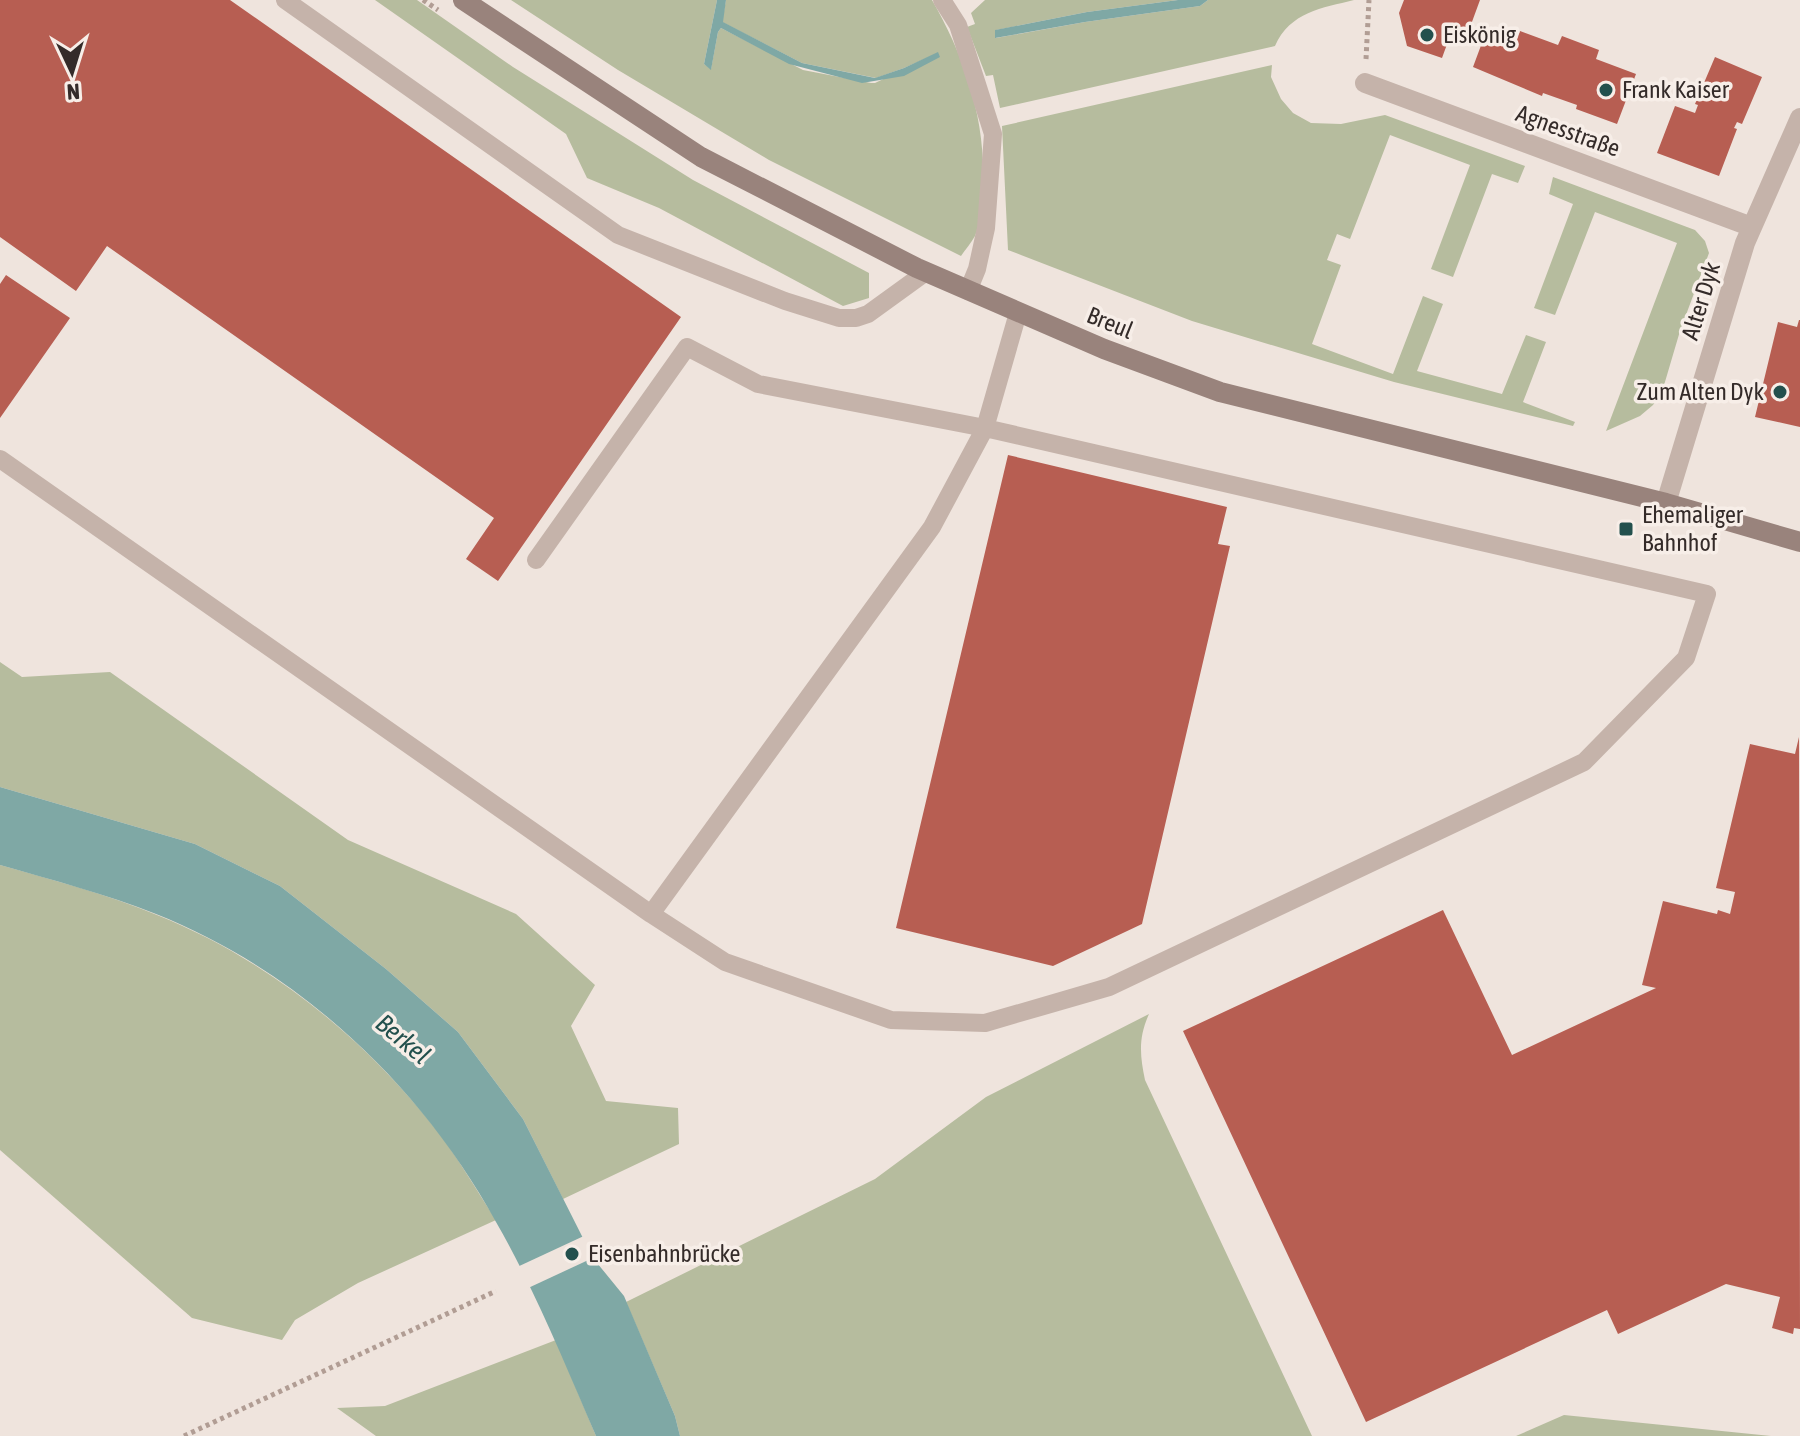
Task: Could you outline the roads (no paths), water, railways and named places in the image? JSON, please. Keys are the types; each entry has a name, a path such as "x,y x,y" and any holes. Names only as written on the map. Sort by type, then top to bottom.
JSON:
{"main road":[{"name":"Breul","path":"463,0 701,157 926,272 1104,349 1220,392 1666,503 1800,542"}],"street":[{"name":"Agnesstraße","path":"1365,83 1752,227"},
{"name":"Alter Dyk","path":"1666,503 1752,227 1800,118"}],"lane":[{"path":"285,0 618,235 785,301 839,318 868,314 926,272"},
{"path":"942,0 958,25 993,134 986,228 977,269 968,291"},
{"path":"651,914 932,527 985,428 1018,313"},
{"path":"0,459 651,914 725,962 891,1020 985,1023 1109,987 1584,762 1686,658 1707,594 985,428 758,384 687,347 536,560"}],"water":[{"path":"717,0 726,0 723,22 802,63 875,78 938,52 940,57 904,76 862,83 789,64 721,28 711,70 704,64"},
{"path":"1178,0 1208,0 1200,6 995,38 995,30 1087,12"},
{"name":"Berkel","path":"0,787 195,844 280,886 386,969 458,1032 523,1119 593,1258 624,1296 675,1416 680,1436 596,1436 524,1274 466,1172 394,1080 352,1039 307,1001 259,967 209,938 118,900 0,865"}],"place":[{"name":"Eiskönig","path":"1427,35"},
{"name":"Frank Kaiser","path":"1606,90"},
{"name":"Zum Alten Dyk","path":"1780,392"},
{"name":"Ehemaliger Bahnhof","path":"1626,529"},
{"name":"Eisenbahnbrücke","path":"572,1254"}]}
